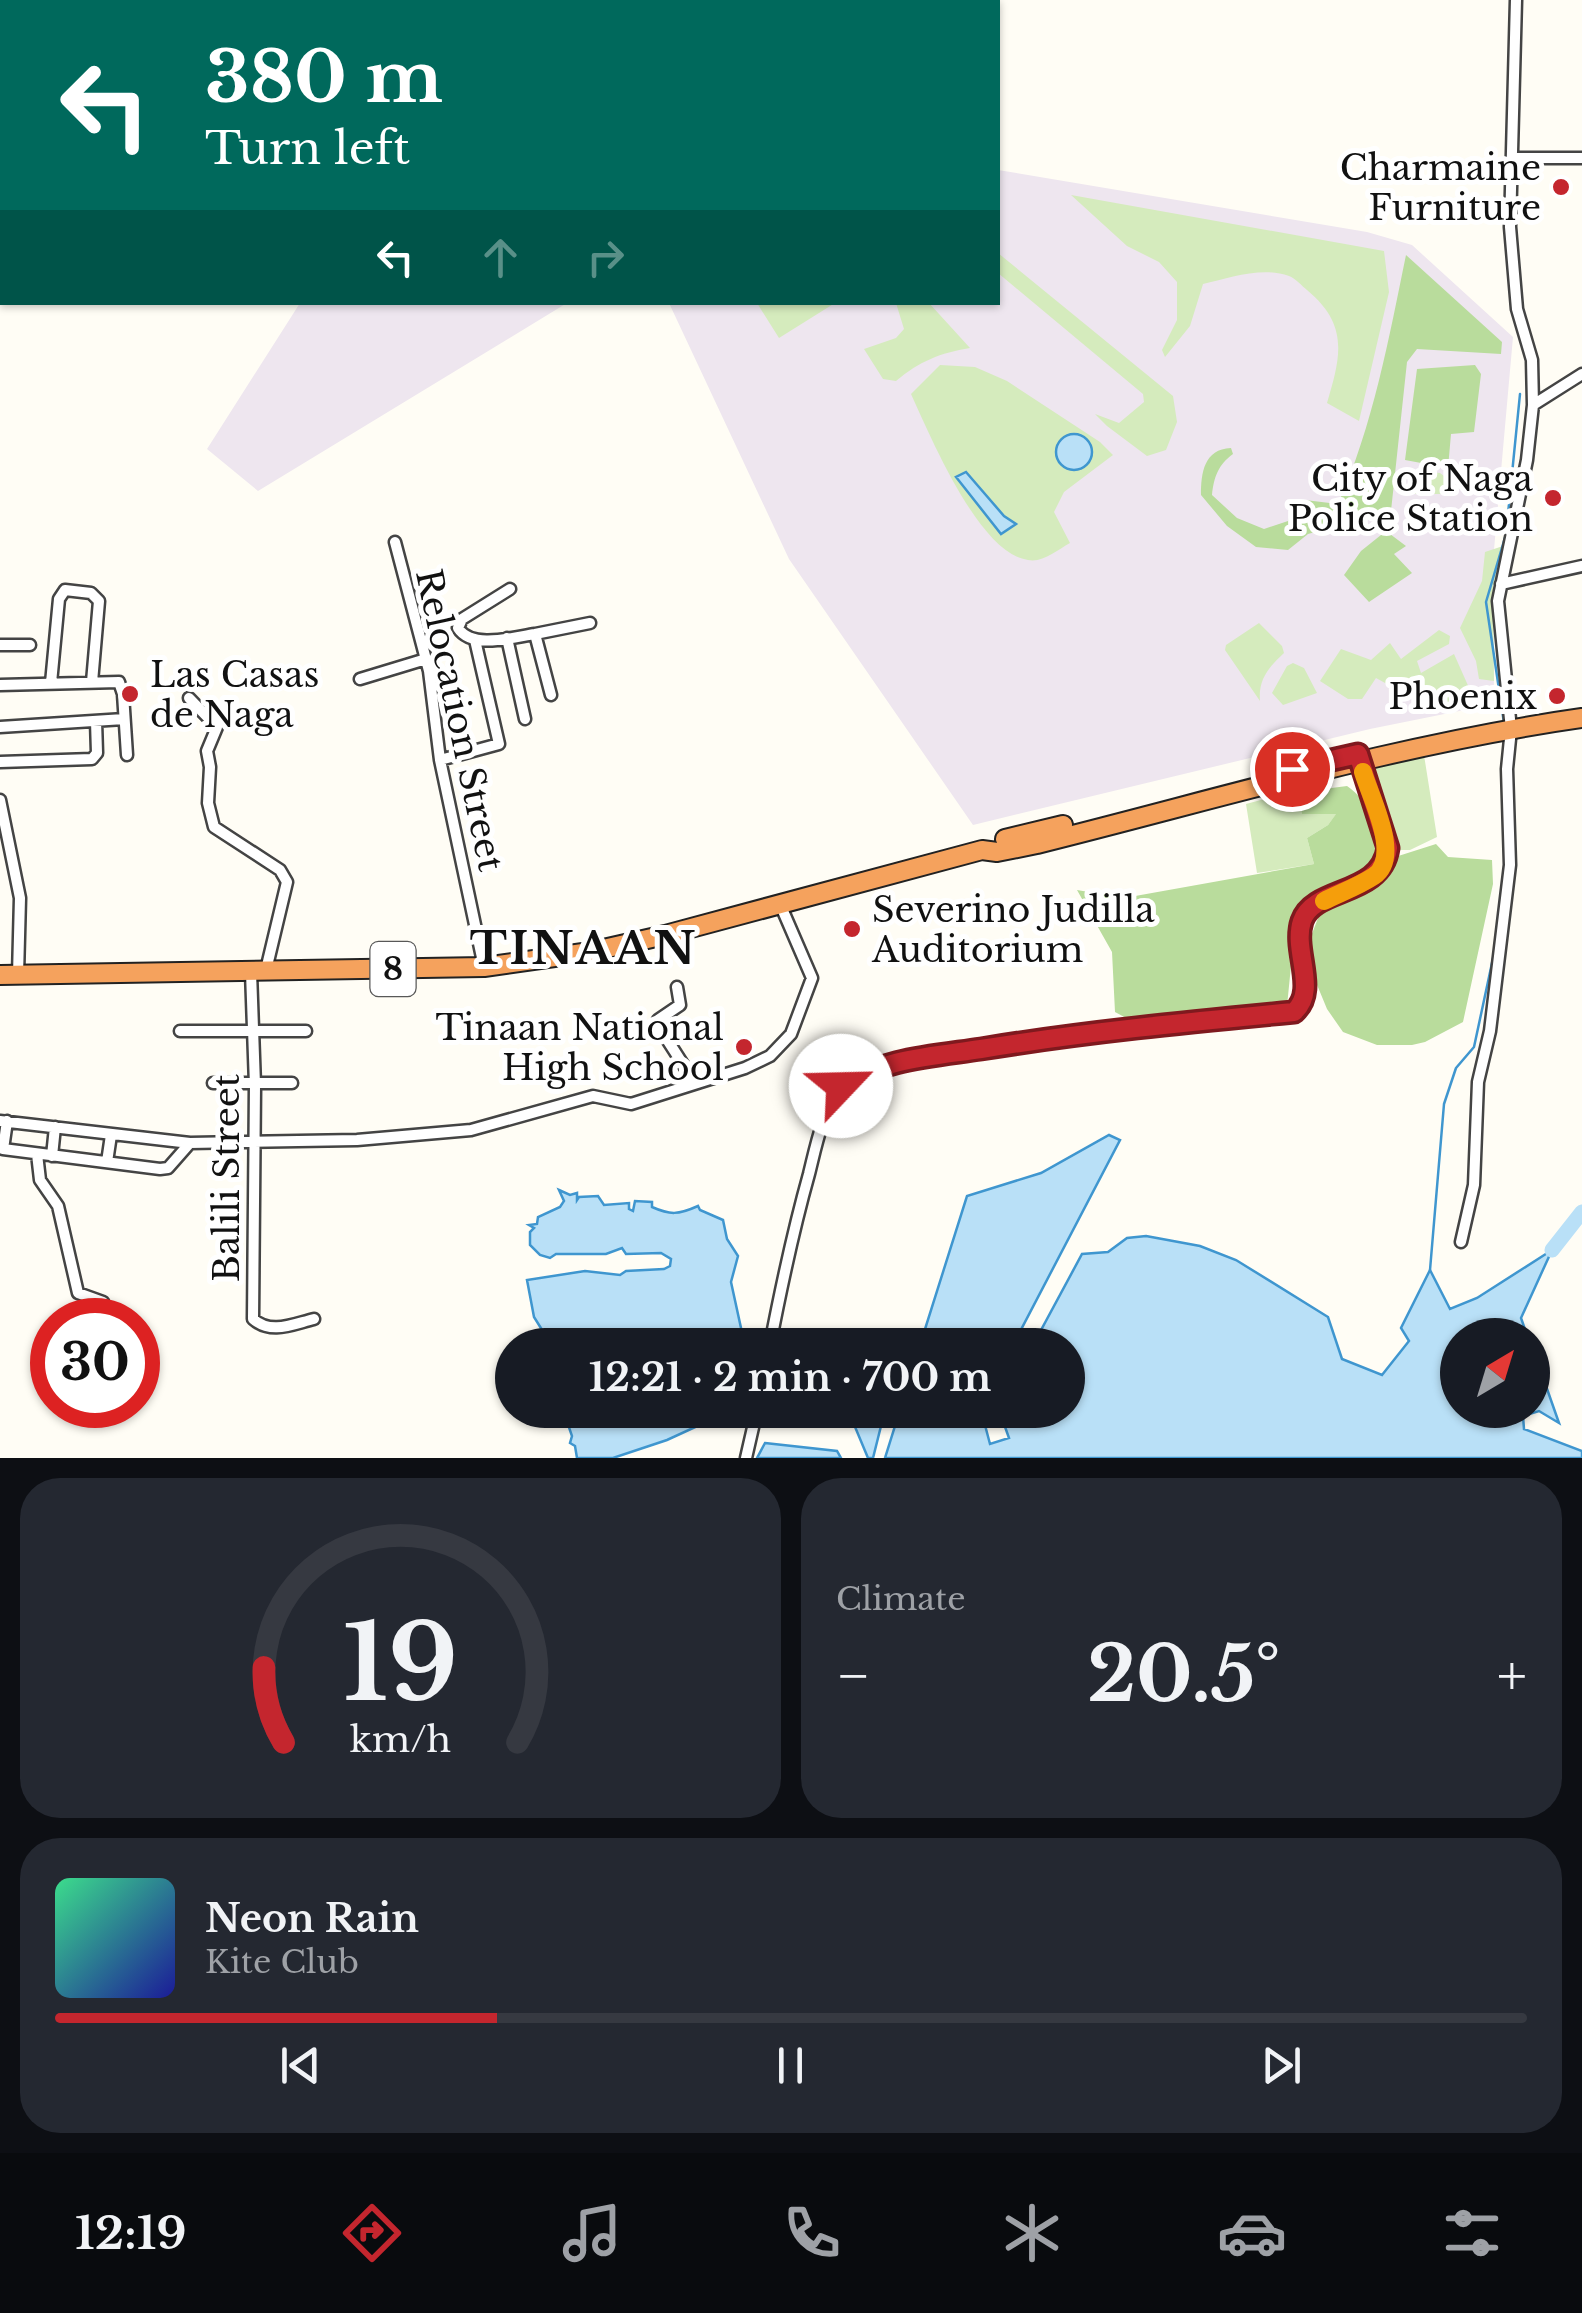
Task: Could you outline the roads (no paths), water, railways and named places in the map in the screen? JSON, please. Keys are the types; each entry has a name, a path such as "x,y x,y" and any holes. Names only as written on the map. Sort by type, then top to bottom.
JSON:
{"highway":[{"name":"8","path":"9,975 484,967 590,952 982,850 996,841 1359,758 1582,718"}],"street":[{"path":"1460,1242 1474,1185 1478,1082 1488,1044 1510,865 1498,601 1527,460 1533,406 1532,360 1516,310 1512,274 1516,0"},
{"path":"1512,158 1582,158"},
{"path":"1533,406 1582,374"},
{"name":"Relocation Street","path":"395,542 426,659 440,760 484,967"},
{"path":"1501,584 1582,566"},
{"path":"510,588 462,619 458,628 462,635 476,640 507,638 590,623"},
{"path":"52,683 59,599 65,590 92,593 99,601 92,682"},
{"path":"535,634 550,695"},
{"path":"507,638 525,718"},
{"path":"440,760 499,744 476,640"},
{"path":"0,645 30,645"},
{"path":"360,679 426,659"},
{"path":"0,685 118,682 123,694 126,755"},
{"name":"Balili Street","path":"189,698 216,727 206,751 210,768 208,804 214,827 280,870 287,882 258,971 252,1032 253,1319 262,1327 274,1328 314,1318"},
{"path":"0,727 124,719"},
{"path":"0,762 92,759 97,753 96,722"},
{"path":"773,1328 791,1240 822,1124 841,1086 858,1074 909,1060 1086,1032 1294,1012 1304,1004 1302,921 1310,908 1377,874 1386,864 1388,848 1359,758"},
{"path":"0,800 20,898 9,975"},
{"path":"190,1143 168,1168 1,1149 3,1121 190,1143 357,1140 471,1130 594,1096 630,1104 744,1068 770,1056 791,1034 812,978 780,904"},
{"path":"677,987 680,1004 658,1020 659,1027 696,1082"},
{"path":"180,1031 306,1031"},
{"path":"213,1084 292,1084"},
{"path":"52,1156 54,1128"},
{"path":"107,1162 111,1134"},
{"path":"37,1154 40,1180 58,1206 78,1293 92,1298"},
{"path":"746,1458 753,1428"}],"water":[{"path":"1074,434 1087,439 1092,452 1087,465 1074,470 1061,465 1056,452 1061,439"},
{"path":"966,472 1004,516 1016,524 1001,534 956,477"},
{"path":"1109,1135 1120,1140 1022,1328 925,1328 967,1196 1041,1173"},
{"path":"559,1190 570,1195 577,1193 577,1200 598,1196 604,1205 629,1203 633,1211 635,1201 652,1202 652,1207 669,1213 698,1206 723,1220 727,1239 738,1256 731,1282 741,1328 541,1328 534,1317 527,1280 585,1271 620,1275 670,1266 671,1259 661,1253 626,1254 622,1248 606,1254 556,1254 550,1258 540,1255 530,1245 534,1228 529,1225 537,1224 538,1217 560,1207 564,1201"},
{"path":"1146,1236 1200,1246 1236,1260 1328,1317 1342,1359 1382,1375 1409,1341 1401,1328 1430,1270 1450,1309 1477,1298 1552,1250 1521,1318 1440,1318 1440,1428 1524,1428 1582,1451 1582,1458 885,1458 894,1428 986,1428 990,1444 1009,1438 1005,1428 1085,1428 1085,1328 1042,1328 1082,1254 1108,1252 1127,1238"},
{"path":"1550,1397 1559,1423 1550,1418"},
{"path":"569,1428 693,1428 613,1458 577,1458 575,1446 570,1443"},
{"path":"856,1428 880,1428 873,1458 868,1458"},
{"path":"765,1443 837,1451 841,1458 757,1458"}],"waterway":[{"path":"1504,723 1486,602 1506,534 1520,394"},
{"path":"1430,1270 1444,1104 1456,1068 1474,1047 1495,949"},
{"path":"1552,1250 1582,1212"}],"place":[{"name":"Charmaine Furniture","path":"1561,187"},
{"name":"City of Naga Police Station","path":"1553,498"},
{"name":"Las Casas de Naga","path":"130,694"},
{"name":"Phoenix","path":"1557,696"},
{"name":"Severino Judilla Auditorium","path":"852,929"},
{"name":"Tinaan National High School","path":"744,1047"}],"district":[{"name":"TINAAN","path":"584,948"}]}
